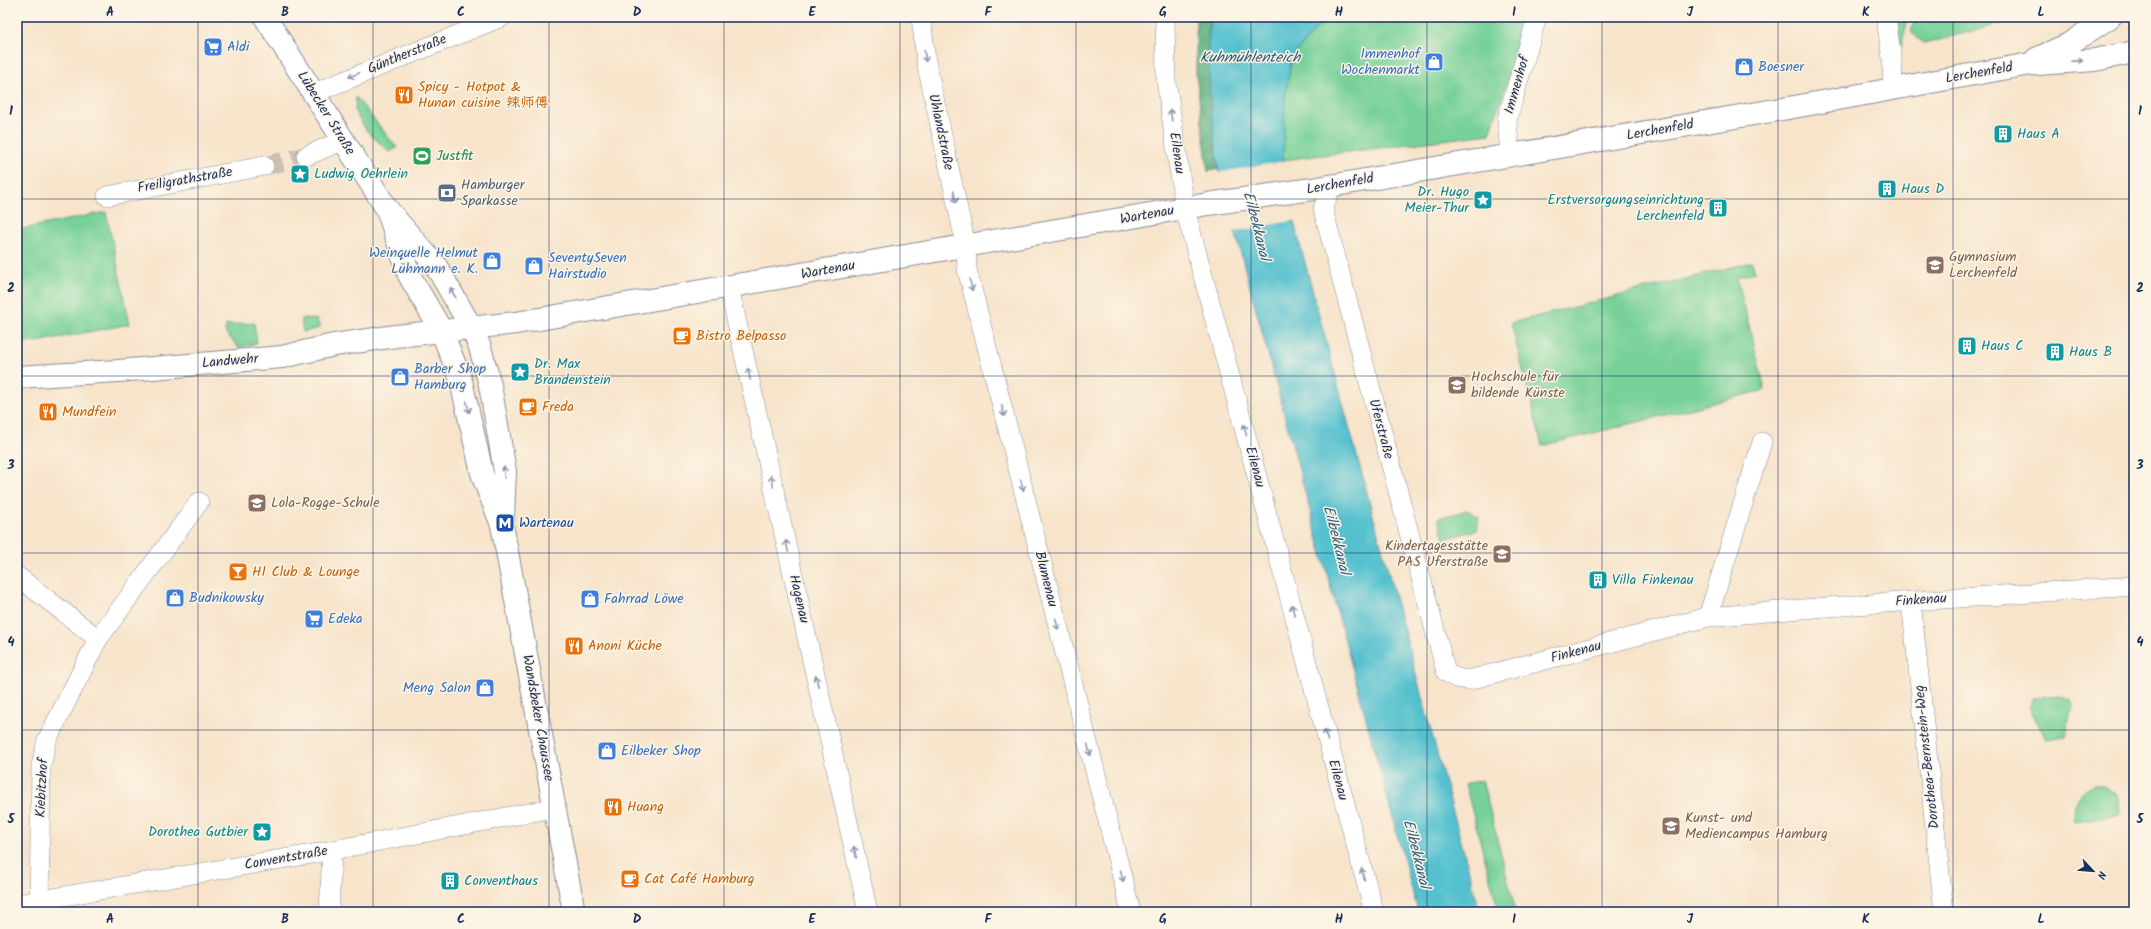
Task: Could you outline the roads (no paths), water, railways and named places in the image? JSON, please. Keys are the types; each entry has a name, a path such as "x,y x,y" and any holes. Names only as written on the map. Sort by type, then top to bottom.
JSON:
{"main road":[{"name":"Lübecker Straße","path":"265,17 387,209 436,266 471,327"},
{"path":"2024,65 2069,44 2110,17"},
{"name":"Lerchenfeld","path":"1185,209 1794,108 1893,88 2024,65 2094,60 2134,52"},
{"name":"Lübecker Straße","path":"387,209 409,275 441,330"},
{"name":"Wartenau","path":"471,327 565,315 1185,209"},
{"name":"Landwehr","path":"17,377 112,372 282,357 334,345 471,327"},
{"name":"Wandsbeker Chaussee","path":"471,327 480,347 490,385 505,471 502,525"},
{"name":"Wandsbeker Chaussee","path":"441,330 460,377 483,477 502,525 574,912"}],"street":[{"name":"Güntherstraße","path":"314,92 502,17"},
{"name":"Uhlandstraße","path":"921,17 926,61 966,246"},
{"name":"Eilenau","path":"1165,17 1166,80 1185,209 1374,912"},
{"name":"Immenhof","path":"1510,155 1507,120 1537,17"},
{"path":"1889,17 1887,25 1892,59 1893,88"},
{"path":"306,156 344,140"},
{"name":"Freiligrathstraße","path":"107,196 264,166"},
{"name":"Uferstraße","path":"1331,186 1324,209 1327,224 1446,672"},
{"name":"Blumenau","path":"966,246 967,269 1131,912"},
{"name":"Hagenau","path":"729,286 868,912"},
{"path":"1708,617 1762,442"},
{"name":"Kiebitzhof","path":"39,907 41,766 47,740 98,639 199,502"},
{"path":"17,576 98,639"},
{"name":"Finkenau","path":"1446,672 1456,678 1469,680 1708,617 1911,601 2134,586"},
{"name":"Dorothea-Bernstein-Weg","path":"1911,601 1944,912"},
{"name":"Conventstraße","path":"17,904 39,907 554,808"},
{"path":"329,912 332,850"}],"water":[{"path":"1210,17 1326,17 1292,57 1285,96 1283,160 1294,222 1480,912 1418,912 1219,172 1209,75 1208,56"}],"tunnel":[{"path":"264,166 306,156"}],"place":[{"name":"Aldi","path":"213,47"},
{"name":"Immenhof Wochenmarkt","path":"1434,62"},
{"name":"Boesner","path":"1744,67"},
{"name":"Spicy - Hotpot & Hunan cuisine 辣师傅","path":"404,95"},
{"name":"Haus A","path":"2003,134"},
{"name":"Justfit","path":"422,156"},
{"name":"Ludwig Oehrlein","path":"300,174"},
{"name":"Haus D","path":"1887,189"},
{"name":"Hamburger Sparkasse","path":"447,193"},
{"name":"Dr. Hugo Meier-Thur","path":"1483,200"},
{"name":"Erstversorgungseinrichtung Lerchenfeld","path":"1718,208"},
{"name":"Weinquelle Helmut Lühmann e. K.","path":"492,261"},
{"name":"Gymnasium Lerchenfeld","path":"1935,265"},
{"name":"SeventySeven Hairstudio","path":"534,266"},
{"name":"Bistro Belpasso","path":"682,336"},
{"name":"Haus C","path":"1967,346"},
{"name":"Haus B","path":"2055,352"},
{"name":"Dr. Max Brandenstein","path":"520,372"},
{"name":"Barber Shop Hamburg","path":"400,377"},
{"name":"Hochschule für bildende Künste","path":"1457,385"},
{"name":"Freda","path":"528,407"},
{"name":"Mundfein","path":"48,412"},
{"name":"Lola-Rogge-Schule","path":"257,503"},
{"name":"Wartenau","path":"505,523"},
{"name":"Kindertagesstätte PAS Uferstraße","path":"1502,554"},
{"name":"H1 Club & Lounge","path":"238,572"},
{"name":"Villa Finkenau","path":"1598,580"},
{"name":"Budnikowsky","path":"175,598"},
{"name":"Fahrrad Löwe","path":"590,599"},
{"name":"Edeka","path":"314,619"},
{"name":"Anoni Küche","path":"574,646"},
{"name":"Meng Salon","path":"485,688"},
{"name":"Eilbeker Shop","path":"607,751"},
{"name":"Huang","path":"613,807"},
{"name":"Kunst- und Mediencampus Hamburg","path":"1671,826"},
{"name":"Dorothea Gutbier","path":"262,832"},
{"name":"Cat Café Hamburg","path":"630,879"},
{"name":"Conventhaus","path":"450,881"}],"water label":[{"name":"Kuhmühlenteich","path":"1250,58"},
{"name":"Eilbekkanal","path":"1256,226"},
{"name":"Eilbekkanal","path":"1336,540"},
{"name":"Eilbekkanal","path":"1416,854"}]}
